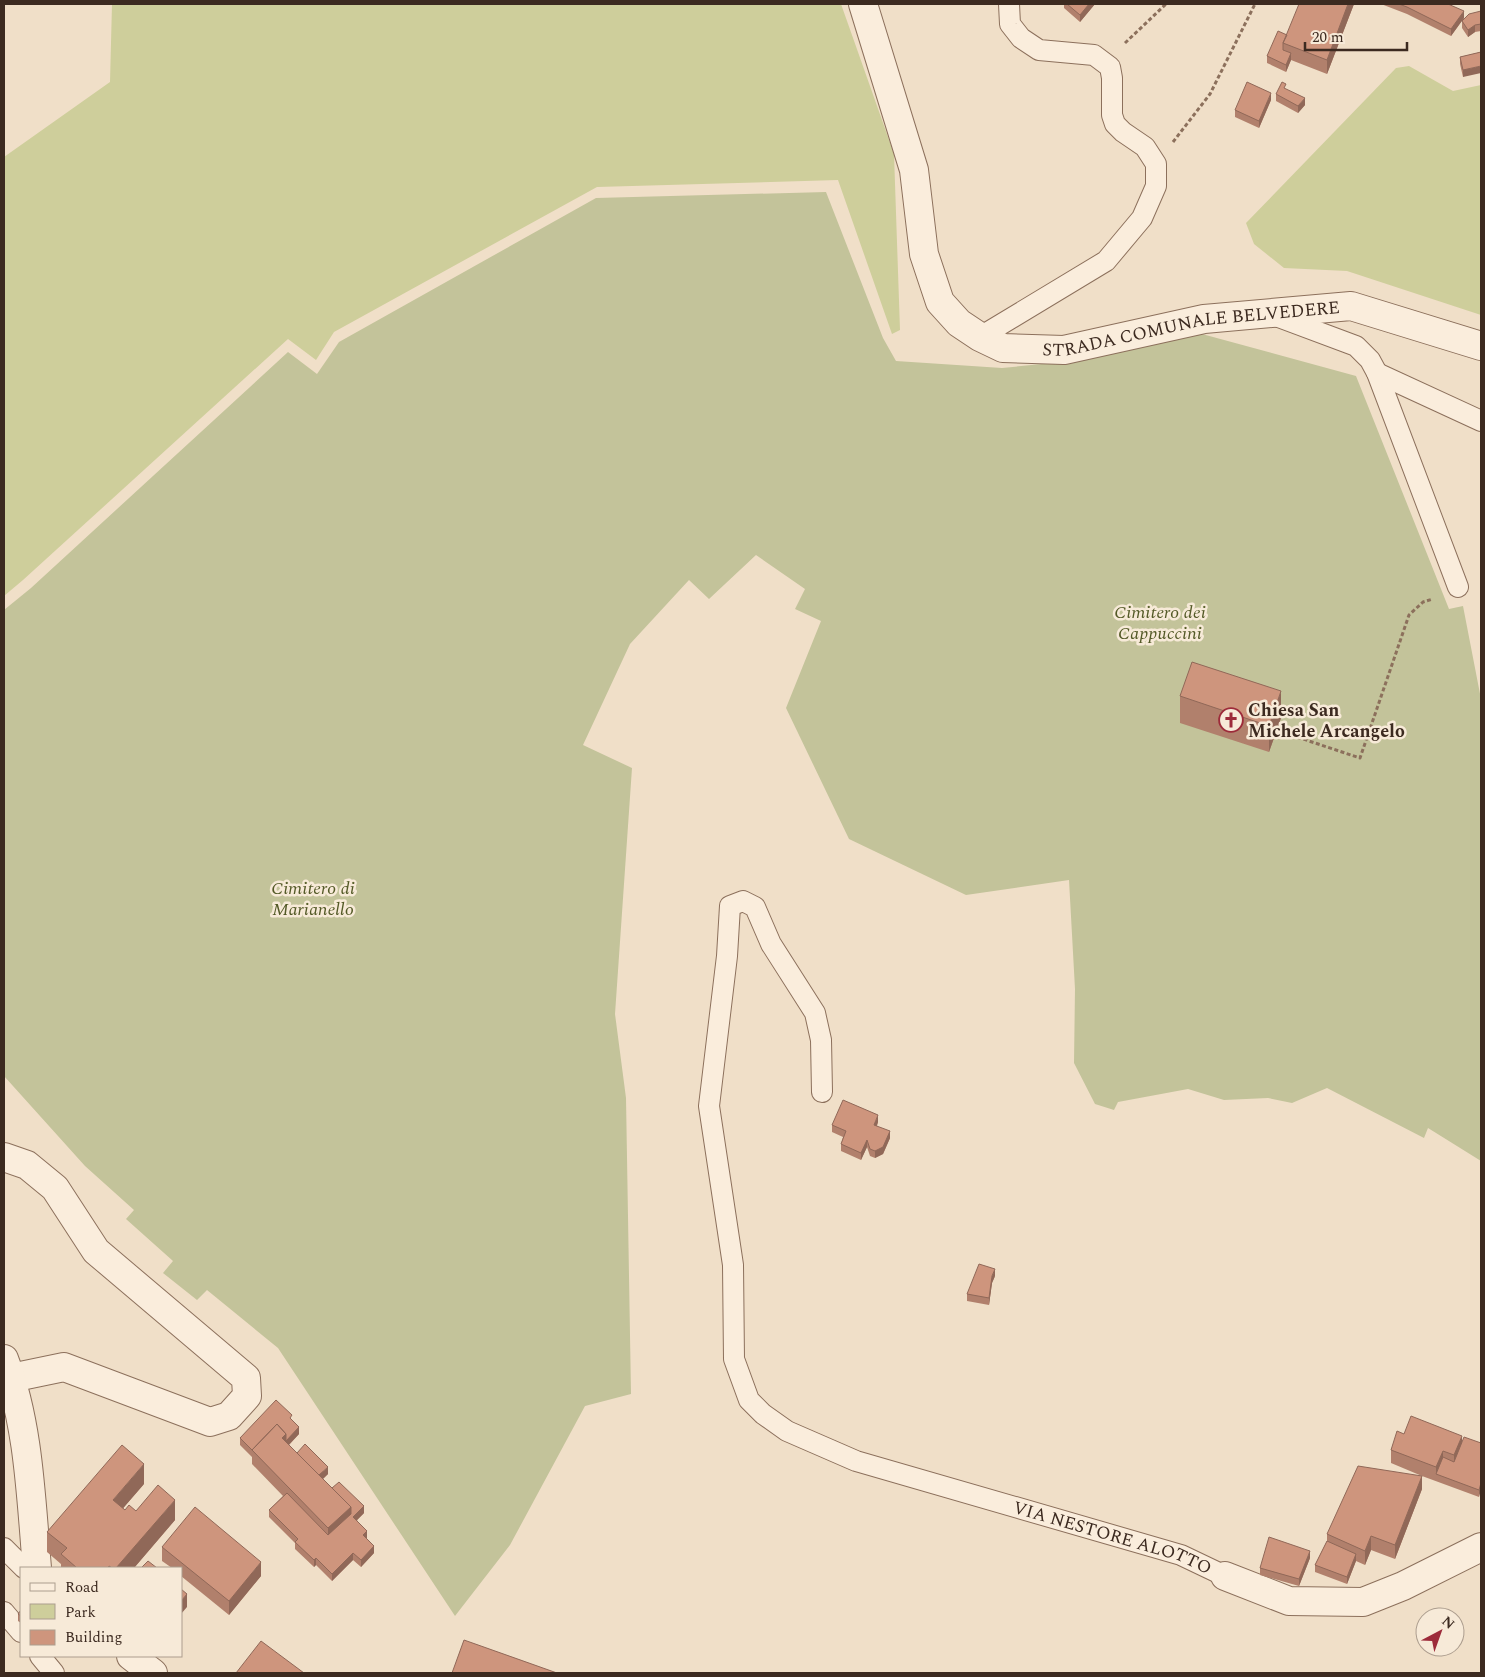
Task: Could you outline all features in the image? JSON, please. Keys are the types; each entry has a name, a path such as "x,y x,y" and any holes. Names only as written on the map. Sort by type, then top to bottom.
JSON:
{"street":[{"name":"STRADA COMUNALE BELVEDERE","path":"863,4 914,170 924,254 940,302 959,324 980,337 1003,348 1064,350 1204,318 1351,306 1481,346"},
{"path":"4,1157 27,1165 55,1188 96,1251 246,1378 246,1396 229,1416 210,1422 64,1367 7,1368 28,1458 37,1567"},
{"name":"VIA NESTORE ALOTTO","path":"1225,1576 1289,1601 1363,1602 1403,1586 1481,1546"},
{"path":"132,1657 153,1673"}],"lane":[{"path":"980,337 1106,261 1142,218 1156,186 1156,164 1145,147 1115,124 1112,115 1112,78 1110,67 1094,55 1039,50 1021,38 1010,24 1009,4"},
{"path":"1267,313 1356,346 1370,360 1458,587"},
{"path":"1377,374 1481,421"},
{"name":"VIA NESTORE ALOTTO","path":"822,1092 821,1040 815,1013 771,944 755,906 743,901 730,906 728,956 709,1106 733,1265 734,1359 749,1400 763,1414 787,1432 856,1461 1181,1555 1225,1576"},
{"path":"4,1548 23,1567"},
{"path":"4,1612 20,1631"},
{"path":"41,1657 54,1673"}],"path":[{"path":"1104,62 1166,4"},
{"path":"1156,164 1210,94 1255,4"},
{"path":"1285,733 1360,758 1409,614 1423,602 1444,595 1458,587"}],"green space":[{"path":"112,4 841,4 894,154 900,330 892,334 838,180 597,187 334,332 316,360 288,339 4,596 4,157 110,82"},
{"path":"1409,66 1453,91 1481,85 1481,315 1347,271 1284,268 1254,244 1246,223 1396,68"},
{"name":"Cimitero di Marianello","path":"826,192 883,338 896,361 1002,368 1072,361 1132,346 1202,334 1356,376 1449,609 1463,606 1481,699 1481,1161 1428,1128 1424,1138 1327,1088 1292,1103 1268,1098 1224,1100 1188,1089 1118,1102 1114,1110 1095,1104 1074,1063 1075,989 1069,880 966,895 849,839 786,708 821,621 795,609 805,589 756,555 709,599 689,580 630,644 583,745 632,768 615,1014 626,1098 631,1394 585,1406 510,1545 455,1616 278,1348 207,1290 197,1300 163,1273 173,1261 126,1219 134,1210 85,1166 4,1076 4,610 31,588 288,352 317,374 339,342 596,198"}],"building":[{"path":"1067,4 1089,4 1080,15"},
{"path":"1299,4 1348,4 1327,60 1283,43"},
{"path":"1399,4 1448,4 1464,11 1451,29"},
{"path":"1481,11 1481,24 1475,25 1468,30 1462,21 1469,14"},
{"path":"1278,31 1287,35 1283,43 1283,50 1291,53 1286,65 1267,56"},
{"path":"1481,52 1481,66 1463,70 1460,57"},
{"path":"1247,82 1271,93 1259,121 1235,110"},
{"path":"1282,82 1286,84 1284,88 1305,98 1298,106 1276,94"},
{"path":"1192,662 1281,691 1269,726 1180,696"},
{"path":"843,1100 878,1115 874,1125 890,1131 883,1147 875,1151 870,1149 867,1140 861,1153 841,1144 846,1131 832,1125"},
{"path":"979,1264 995,1269 992,1276 989,1298 967,1294"},
{"path":"276,1400 292,1415 290,1418 299,1427 286,1441 286,1434 277,1424 252,1450 240,1438"},
{"path":"1411,1416 1462,1436 1454,1455 1443,1451 1436,1467 1391,1450 1397,1431 1404,1434"},
{"path":"277,1424 286,1434 282,1438 351,1507 328,1528 252,1450"},
{"path":"1464,1437 1481,1443 1481,1483 1479,1490 1436,1474 1443,1457 1454,1462"},
{"path":"305,1444 328,1467 319,1475 297,1453"},
{"path":"122,1445 144,1464 113,1500 125,1510 129,1505 136,1511 158,1485 175,1500 117,1567 76,1567 61,1554 67,1548 47,1532"},
{"path":"1358,1466 1422,1476 1395,1545 1371,1536 1365,1551 1327,1534"},
{"path":"339,1482 364,1506 353,1517 367,1531 363,1535 374,1546 361,1560 353,1553 332,1574 316,1558 314,1560 295,1542 298,1539 269,1510 287,1493 328,1535 351,1514 351,1507 332,1488"},
{"path":"195,1507 261,1562 229,1601 162,1547"},
{"path":"1269,1537 1310,1551 1299,1579 1260,1568"},
{"path":"1327,1541 1356,1554 1347,1577 1315,1565"},
{"path":"148,1561 156,1567 142,1567"},
{"path":"182,1590 187,1594 182,1600"},
{"path":"464,1640 557,1673 452,1673"},
{"path":"261,1641 304,1673 236,1673"}],"place":[{"name":"Chiesa San Michele Arcangelo","path":"1231,720"}],"park label":[{"name":"Cimitero dei Cappuccini","path":"1160,622"}]}
